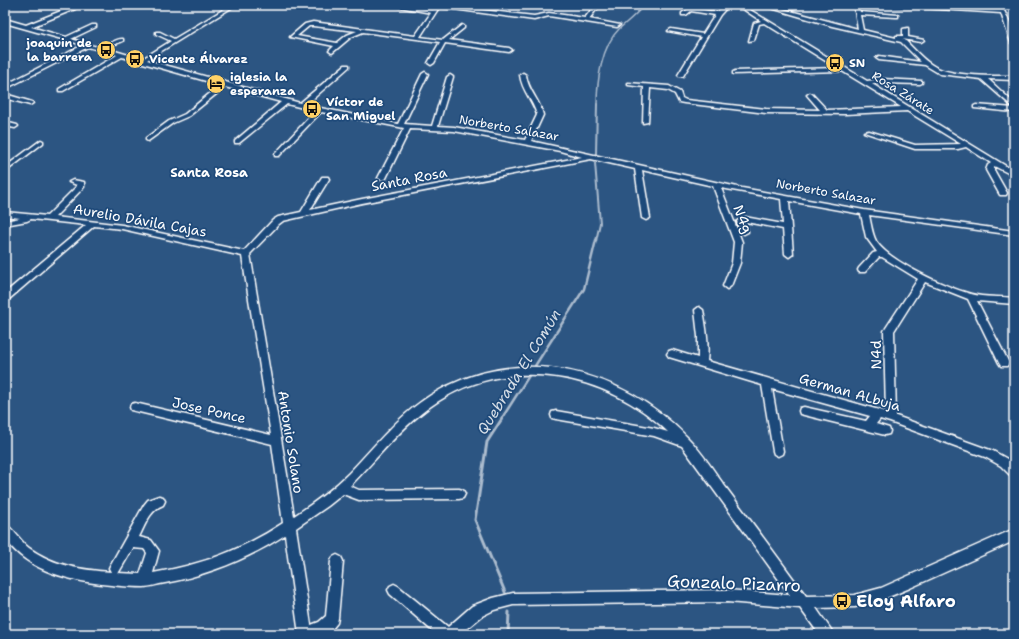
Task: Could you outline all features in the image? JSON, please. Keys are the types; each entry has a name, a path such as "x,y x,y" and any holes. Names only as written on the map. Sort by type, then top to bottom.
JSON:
{"street":[{"path":"142,61 234,5"},
{"path":"391,5 433,12"},
{"path":"681,75 718,14 726,5"},
{"name":"Rosa Zárate","path":"740,5 909,109 966,146 1014,174"},
{"path":"763,5 861,31 921,40"},
{"path":"856,5 861,31"},
{"path":"892,5 1004,12"},
{"path":"999,5 1004,12 1014,43"},
{"path":"417,37 433,12 440,6 534,18 549,14 617,25"},
{"path":"586,20 597,6"},
{"path":"26,27 72,8"},
{"path":"684,14 689,9 718,14"},
{"path":"858,13 896,16"},
{"path":"752,40 757,23 765,20"},
{"name":"Norberto Salazar","path":"5,21 224,85 320,110 400,126 454,130 561,149 638,168 864,212 1014,233"},
{"path":"337,45 293,37 309,24 360,32 417,37 443,42 508,50"},
{"path":"66,39 94,26"},
{"path":"431,63 443,42 462,28"},
{"path":"905,38 906,29"},
{"path":"874,30 883,35 906,42 927,64 940,72 983,77 1014,78"},
{"path":"671,31 704,36"},
{"path":"332,51 349,36 360,32"},
{"path":"158,33 174,41"},
{"path":"99,48 109,46 122,40"},
{"path":"5,87 88,45"},
{"path":"60,90 121,55"},
{"path":"879,58 927,64"},
{"path":"301,106 347,66"},
{"path":"735,73 843,68"},
{"path":"400,126 425,74"},
{"path":"523,75 523,84 537,105 540,115 527,143"},
{"path":"434,128 442,108 444,93 450,77"},
{"path":"983,77 1011,100 1014,106"},
{"path":"867,83 881,81 920,82"},
{"path":"630,84 673,89 678,93 678,99 686,102 766,111 859,112 909,109"},
{"path":"148,139 170,122 187,115 224,85"},
{"path":"645,122 647,86"},
{"path":"810,95 825,112"},
{"path":"5,96 30,103"},
{"path":"237,142 285,102"},
{"path":"976,107 1014,110"},
{"path":"276,155 320,110"},
{"path":"5,124 15,126"},
{"path":"382,178 408,126"},
{"path":"867,132 914,146 966,146"},
{"path":"5,170 41,142"},
{"name":"Santa Rosa","path":"246,254 276,222 362,201 590,157"},
{"path":"995,163 991,165 990,170 1003,193"},
{"path":"638,168 646,218"},
{"path":"302,215 325,179"},
{"path":"49,219 80,187 81,184 73,182"},
{"name":"N4g","path":"716,184 738,242 736,263 727,286"},
{"path":"785,197 789,254"},
{"path":"864,212 869,233 874,245 882,254 895,263 923,278 971,297 1014,301"},
{"name":"Aurelio Dávila Cajas","path":"5,214 122,228 246,254"},
{"path":"5,223 32,218"},
{"path":"744,232 741,221 745,219 787,227"},
{"path":"5,298 92,224"},
{"name":"Antonio Solano","path":"246,254 277,441 306,633"},
{"path":"862,270 876,255 882,254"},
{"name":"N4d","path":"891,418 889,330 923,278"},
{"path":"971,297 1004,363"},
{"path":"699,310 703,348 702,363"},
{"name":"German ALbuja","path":"672,354 766,383 891,418 990,454 1014,472"},
{"path":"5,530 24,550 41,563 64,572 91,577 144,581 186,573 232,559 289,526 341,488 406,420 424,405 446,392 464,383 504,372 524,370 542,371 580,378 606,386 636,400 654,412 686,443 827,634"},
{"path":"766,383 778,451"},
{"name":"Jose Ponce","path":"135,407 277,441"},
{"path":"804,411 885,431"},
{"path":"868,426 878,414"},
{"path":"556,415 654,432 686,443"},
{"path":"341,488 359,495 460,494"},
{"path":"115,568 148,509 159,501"},
{"name":"Gonzalo Pizarro","path":"450,634 477,611 493,604 513,599 727,596 804,602 855,601 881,594 906,584 1014,535"},
{"path":"130,542 147,544 153,551 144,581"},
{"path":"306,633 323,629 332,618 337,561"},
{"path":"394,590 446,634"}],"waterway":[{"name":"Quebrada El Común","path":"597,105 599,75 608,45 619,29 644,5"},
{"name":"Quebrada El Común","path":"596,154 597,104"},
{"name":"Quebrada El Común","path":"595,163 600,223 596,241"},
{"name":"Quebrada El Común","path":"533,369 584,289 596,240"},
{"name":"Quebrada El Común","path":"504,415 530,374"},
{"name":"Quebrada El Común","path":"505,414 487,442 475,520 505,592"},
{"name":"Quebrada El Común","path":"508,634 509,612"}],"place":[{"name":"joaquin de la barrera","path":"106,50"},
{"name":"Vicente Álvarez","path":"135,59"},
{"name":"SN","path":"835,63"},
{"name":"iglesia la esperanza","path":"216,84"},
{"name":"Víctor de San Miguel","path":"312,109"},
{"name":"Eloy Alfaro","path":"842,601"}],"district":[{"name":"Santa Rosa","path":"209,172"}]}
